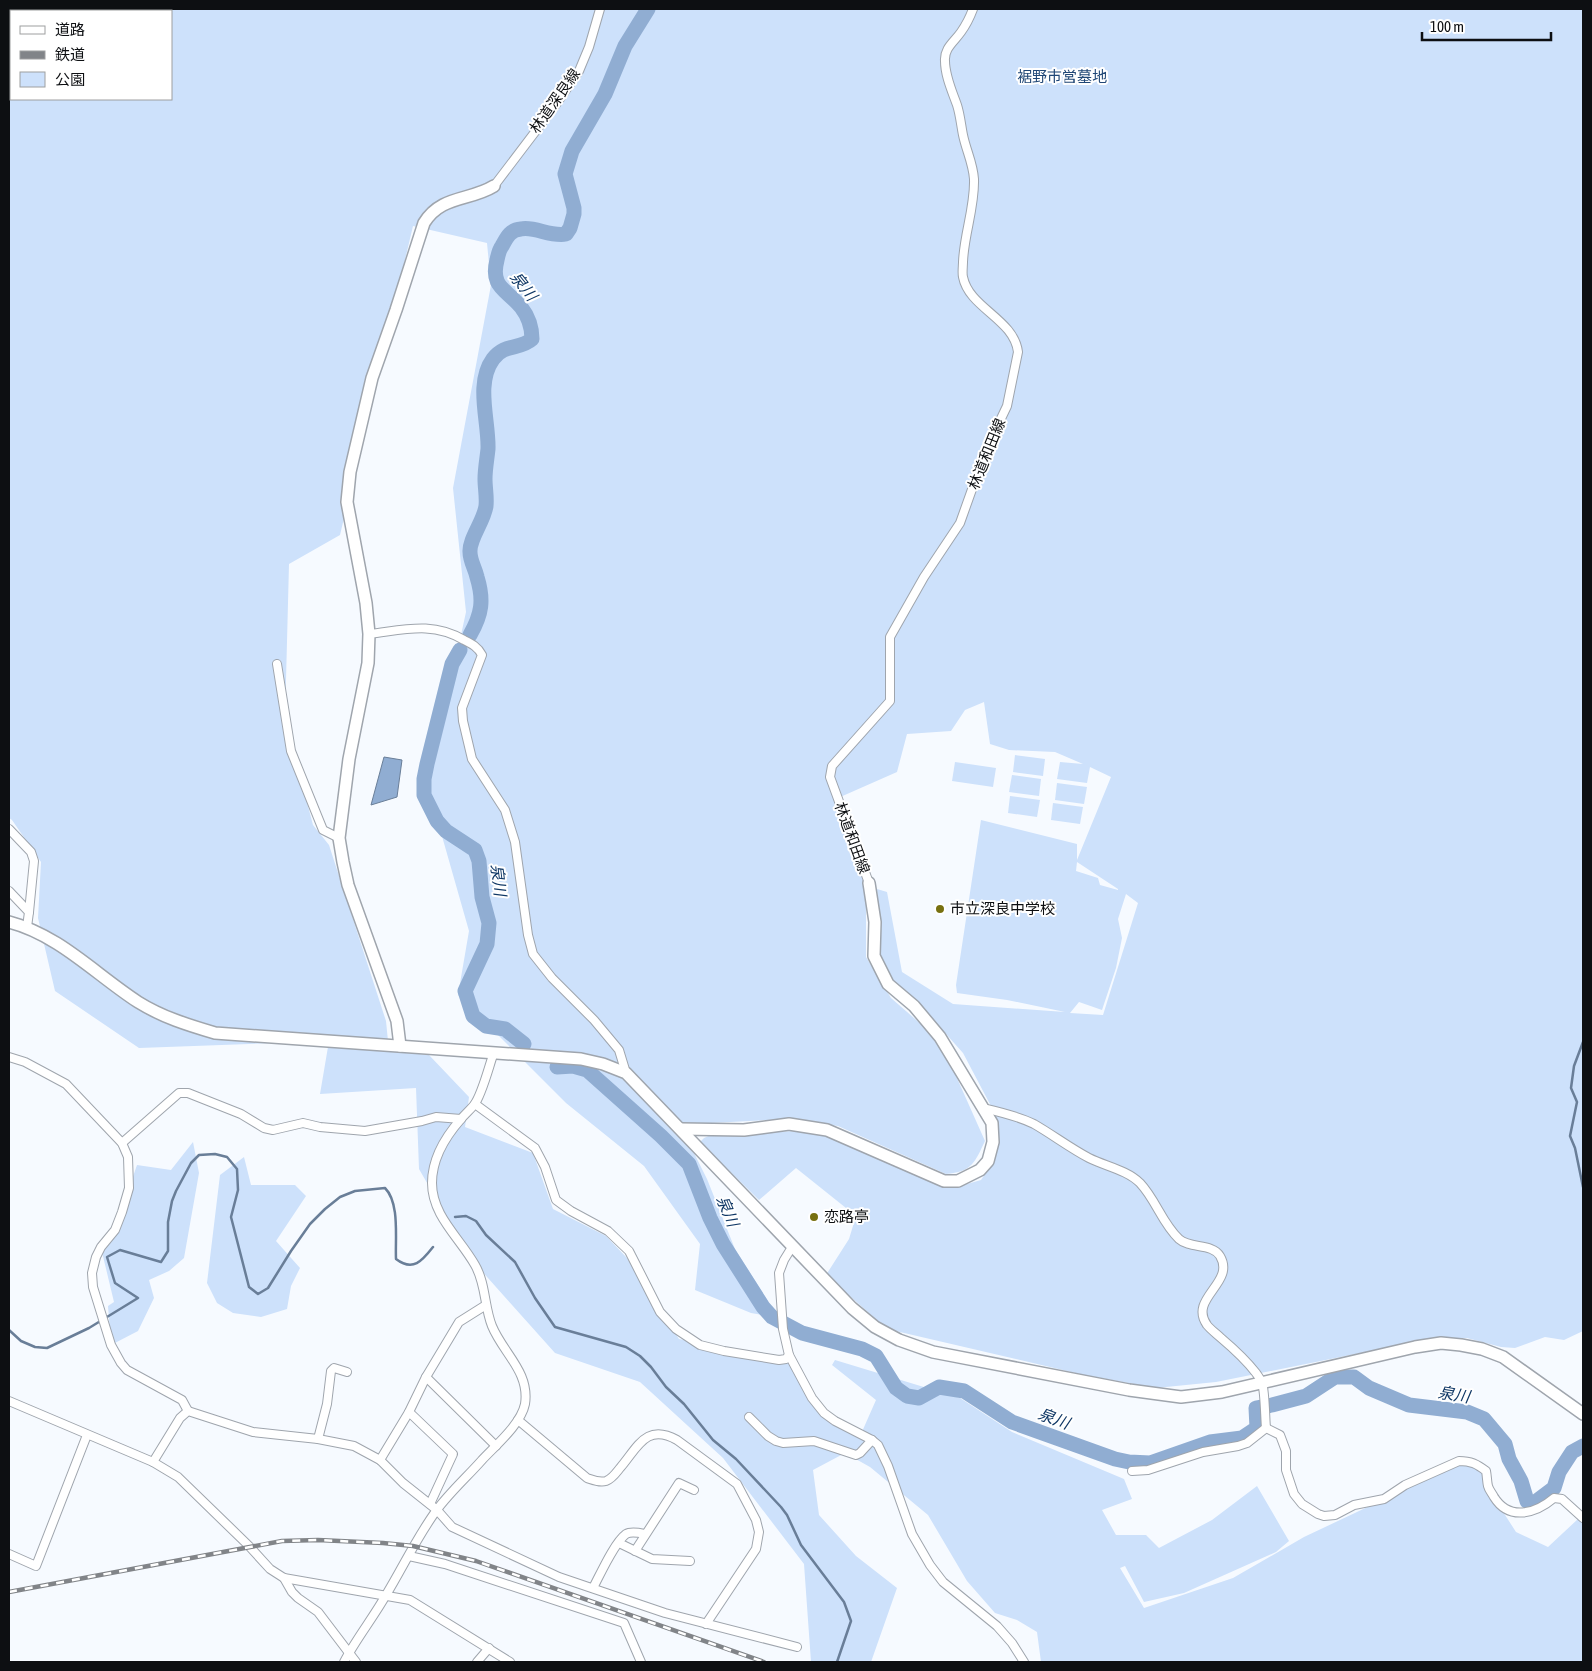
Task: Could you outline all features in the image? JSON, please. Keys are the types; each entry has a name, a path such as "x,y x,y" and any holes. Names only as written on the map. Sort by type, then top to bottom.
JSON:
{"street":[{"name":"林道深良線","path":"494,186 579,71 589,47 600,9"},
{"name":"林道和田線","path":"869,883 830,777 832,766 890,701 890,637 911,598 960,523 986,450 1007,406 1018,352 1017,344 1008,329 975,297 963,277 964,244 974,193 974,178 972,162 963,137 958,107 951,91 944,60 947,48 961,33 973,9"},
{"path":"400,1046 397,1022 348,885 339,838 349,759 368,663 369,634 366,603 347,502 350,472 372,378 420,234 430,214 448,202 484,192 494,186"},
{"path":"369,634 423,628 445,630 479,648 482,655 462,708 464,721 472,758 505,810 512,834 533,954 552,978 594,1020 619,1050 626,1073"},
{"path":"277,664 291,751 323,830 339,838"},
{"path":"9,829 32,852 34,861 27,927"},
{"path":"681,1129 744,1130 789,1124 826,1130 944,1181 958,1181 980,1170 988,1161 993,1142 992,1123 940,1037 914,1006 888,984 874,956 875,922 869,883"},
{"path":"9,890 29,912"},
{"path":"9,922 27,927 59,944 139,1002 166,1017 216,1033 581,1059 603,1064 626,1073 852,1308 875,1327 899,1340 933,1352 1160,1395 1181,1396 1200,1395 1415,1347 1441,1343 1462,1345 1482,1349 1502,1357 1583,1414"},
{"path":"344,1662 437,1510 496,1446 523,1412 525,1402 524,1380 518,1367 494,1331 486,1305 486,1292 476,1266 436,1208 432,1183 438,1154 460,1119 475,1104 494,1052"},
{"path":"9,1057 25,1062 66,1084 122,1144 128,1157 129,1188 122,1212 115,1230 99,1252 92,1273 93,1287 111,1345 127,1370 182,1400 188,1411 253,1432 318,1439 354,1446 380,1460 403,1484 437,1510 452,1527 559,1577 665,1613 797,1646"},
{"path":"122,1144 179,1093 188,1093 241,1114 264,1128 273,1130 303,1123 320,1127 365,1131 436,1117 460,1119"},
{"path":"475,1104 535,1148 545,1167 556,1200 571,1211 608,1232 629,1251 660,1312 676,1329 700,1345 724,1351 779,1360 786,1359 789,1355"},
{"path":"983,1108 1009,1114 1032,1124 1088,1158 1130,1176 1139,1182 1153,1198 1168,1226 1180,1240 1187,1244 1211,1250 1219,1255 1223,1265 1221,1276 1216,1286 1204,1300 1202,1310 1207,1324 1248,1362 1262,1382 1266,1428"},
{"path":"792,1247 779,1273 783,1329 789,1355 812,1398 822,1411 835,1421 878,1445 912,1534 930,1565 943,1582 997,1626 1024,1662"},
{"path":"380,1460 459,1322 486,1305"},
{"path":"318,1439 327,1404 331,1371 334,1368 347,1372"},
{"path":"426,1377 496,1446"},
{"path":"9,1401 153,1462 178,1477 249,1546 270,1570 284,1578 410,1600 510,1662"},
{"path":"153,1462 180,1418 188,1411"},
{"path":"409,1412 453,1454 430,1504"},
{"path":"749,1417 768,1436 783,1443 814,1441 856,1455 872,1440"},
{"path":"518,1420 587,1478 598,1482 606,1481 613,1476 646,1437 657,1433 667,1434 677,1440 737,1484 756,1520 759,1532 756,1549 706,1624"},
{"path":"1132,1471 1148,1470 1203,1452 1238,1446 1247,1443 1266,1428"},
{"path":"1266,1428 1280,1435 1286,1451 1286,1470 1294,1494 1302,1504 1318,1514 1335,1515 1354,1505 1384,1499 1405,1485 1459,1461 1468,1461 1477,1464 1486,1471 1488,1488 1498,1504 1507,1510 1520,1513 1533,1511 1554,1498 1562,1499 1583,1518"},
{"path":"9,1554 36,1566 87,1435"},
{"path":"635,1550 679,1483 694,1490"},
{"path":"593,1588 608,1560 626,1534 632,1532 645,1534"},
{"path":"619,1542 652,1559 690,1561"},
{"path":"409,1556 445,1564 624,1624 641,1662"},
{"path":"284,1578 292,1592 318,1612 356,1662"},
{"path":"477,1662 489,1648"}],"green space":[{"name":"裾野市営墓地","path":"9,9 1583,9 1583,1331 1564,1340 1545,1337 1515,1348 1501,1347 1467,1338 1423,1341 1397,1348 1375,1350 1216,1382 1156,1388 1084,1375 887,1329 826,1275 849,1239 856,1216 796,1168 759,1200 700,1142 704,1138 713,1134 797,1131 829,1135 866,1150 928,1181 953,1188 981,1180 996,1158 992,1108 963,1053 913,997 896,985 880,958 877,889 887,892 902,972 953,1004 1065,1012 1007,1000 957,993 956,985 981,820 1077,844 1077,860 1111,777 1090,767 1087,783 1057,779 1060,762 1083,764 1055,752 1009,750 990,744 984,702 965,710 951,731 907,734 897,772 838,798 866,882 866,957 891,998 922,1025 948,1058 985,1141 982,1148 972,1165 962,1171 946,1174 838,1126 788,1119 692,1124 689,1143 707,1179 735,1249 768,1301 773,1317 751,1313 695,1290 700,1244 644,1166 566,1103 458,995 469,931 428,787 466,612 453,488 491,285 487,243 413,226 340,535 289,564 285,719 313,825 329,845 386,1021 389,1051 429,1055 469,1097 465,1127 533,1153 553,1209 606,1236 627,1258 679,1339 786,1359 824,1413 861,1434 876,1400 832,1365 835,1360 960,1398 1012,1432 1124,1479 1132,1499 1102,1510 1116,1535 1146,1535 1159,1548 1212,1520 1257,1486 1289,1541 1276,1552 1184,1593 1144,1602 1125,1566 1120,1568 1144,1608 1233,1578 1304,1537 1465,1461 1486,1471 1498,1504 1516,1532 1548,1547 1578,1519 1581,1519 1583,1525 1583,1662 1041,1662 1037,1632 1017,1620 995,1613 967,1581 928,1515 870,1467 845,1453 813,1470 819,1515 856,1556 897,1588 871,1662 811,1662 804,1564 723,1458 640,1382 555,1353 471,1259 419,1169 416,1088 320,1094 329,1041 139,1048 55,991 38,918 41,862 9,818","holes":["1077,862 1118,889 1118,890 1100,885 1098,878 1076,871","1126,894 1138,903 1103,1015 1070,1013 1079,1002 1102,1010 1116,968 1122,938 1118,919"]},
{"path":"1015,755 1045,759 1043,776 1013,772"},
{"path":"955,762 996,768 993,787 952,781"},
{"path":"1012,775 1041,779 1039,796 1009,792"},
{"path":"1057,783 1087,787 1084,804 1055,800"},
{"path":"1010,796 1040,800 1037,817 1008,813"},
{"path":"1053,803 1083,807 1080,824 1051,820"},
{"path":"193,1142 199,1173 184,1258 169,1271 149,1280 154,1298 138,1331 111,1345 108,1306 114,1302 102,1252 116,1226 137,1165 171,1170"},
{"path":"244,1157 251,1185 295,1185 306,1196 276,1241 300,1268 291,1286 287,1309 261,1317 233,1313 217,1303 207,1283 220,1175"}],"shaded area":[{"path":"384,757 402,760 397,797 371,805"}],"waterway":[{"name":"泉川","path":"470,635 481,607 481,593 471,558 470,547 483,518 486,506 485,475 488,438 484,403 485,380 488,369 498,354 507,349 523,345 532,339 529,322 523,311 498,282 495,269 498,254 511,232 526,228 560,235 566,234 570,228 574,208 565,174 572,151 605,94 625,46 648,9"},
{"name":"泉川","path":"460,650 452,664 427,764 424,779 424,795 437,821 446,831 475,850 479,861 482,897 489,923 487,944 465,991 473,1016 486,1026 505,1029 524,1044"},
{"path":"1583,1042 1574,1066 1571,1088 1577,1102 1570,1136 1575,1148 1583,1187"},
{"name":"泉川","path":"557,1067 573,1066 587,1070 661,1136 689,1164 710,1218 723,1244 763,1307 772,1317 802,1333 862,1349 876,1356 896,1388 907,1396 919,1398 939,1387 964,1391 1012,1422 1115,1459 1150,1463 1210,1442 1242,1438 1257,1428 1256,1408 1306,1396 1335,1377 1354,1377 1369,1388 1409,1405 1467,1412 1484,1419 1505,1444 1509,1459 1521,1481 1527,1501 1534,1503 1554,1488 1559,1472 1572,1452 1583,1446"},
{"path":"9,1330 21,1341 35,1347 47,1348 89,1328 138,1298 115,1283 107,1257 120,1250 161,1262 168,1251 168,1222 172,1201 191,1163 199,1155 215,1154 227,1157 237,1169 238,1190 231,1217 249,1287 258,1294 268,1288 310,1224 340,1197 355,1191 385,1188 390,1195 395,1212 396,1259 407,1265 412,1265 425,1257 433,1247"},
{"path":"455,1217 466,1216 476,1221 486,1235 515,1262 535,1298 555,1327 626,1347 640,1356 666,1387 684,1404 713,1440 736,1459 781,1507 787,1515 801,1545 844,1602 851,1621 837,1662"}],"railway":[{"path":"9,1592 282,1541 318,1540 383,1543 413,1546 476,1561 764,1662"}],"place":[{"name":"市立深良中学校","path":"940,909"},
{"name":"恋路亭","path":"814,1217"}]}
